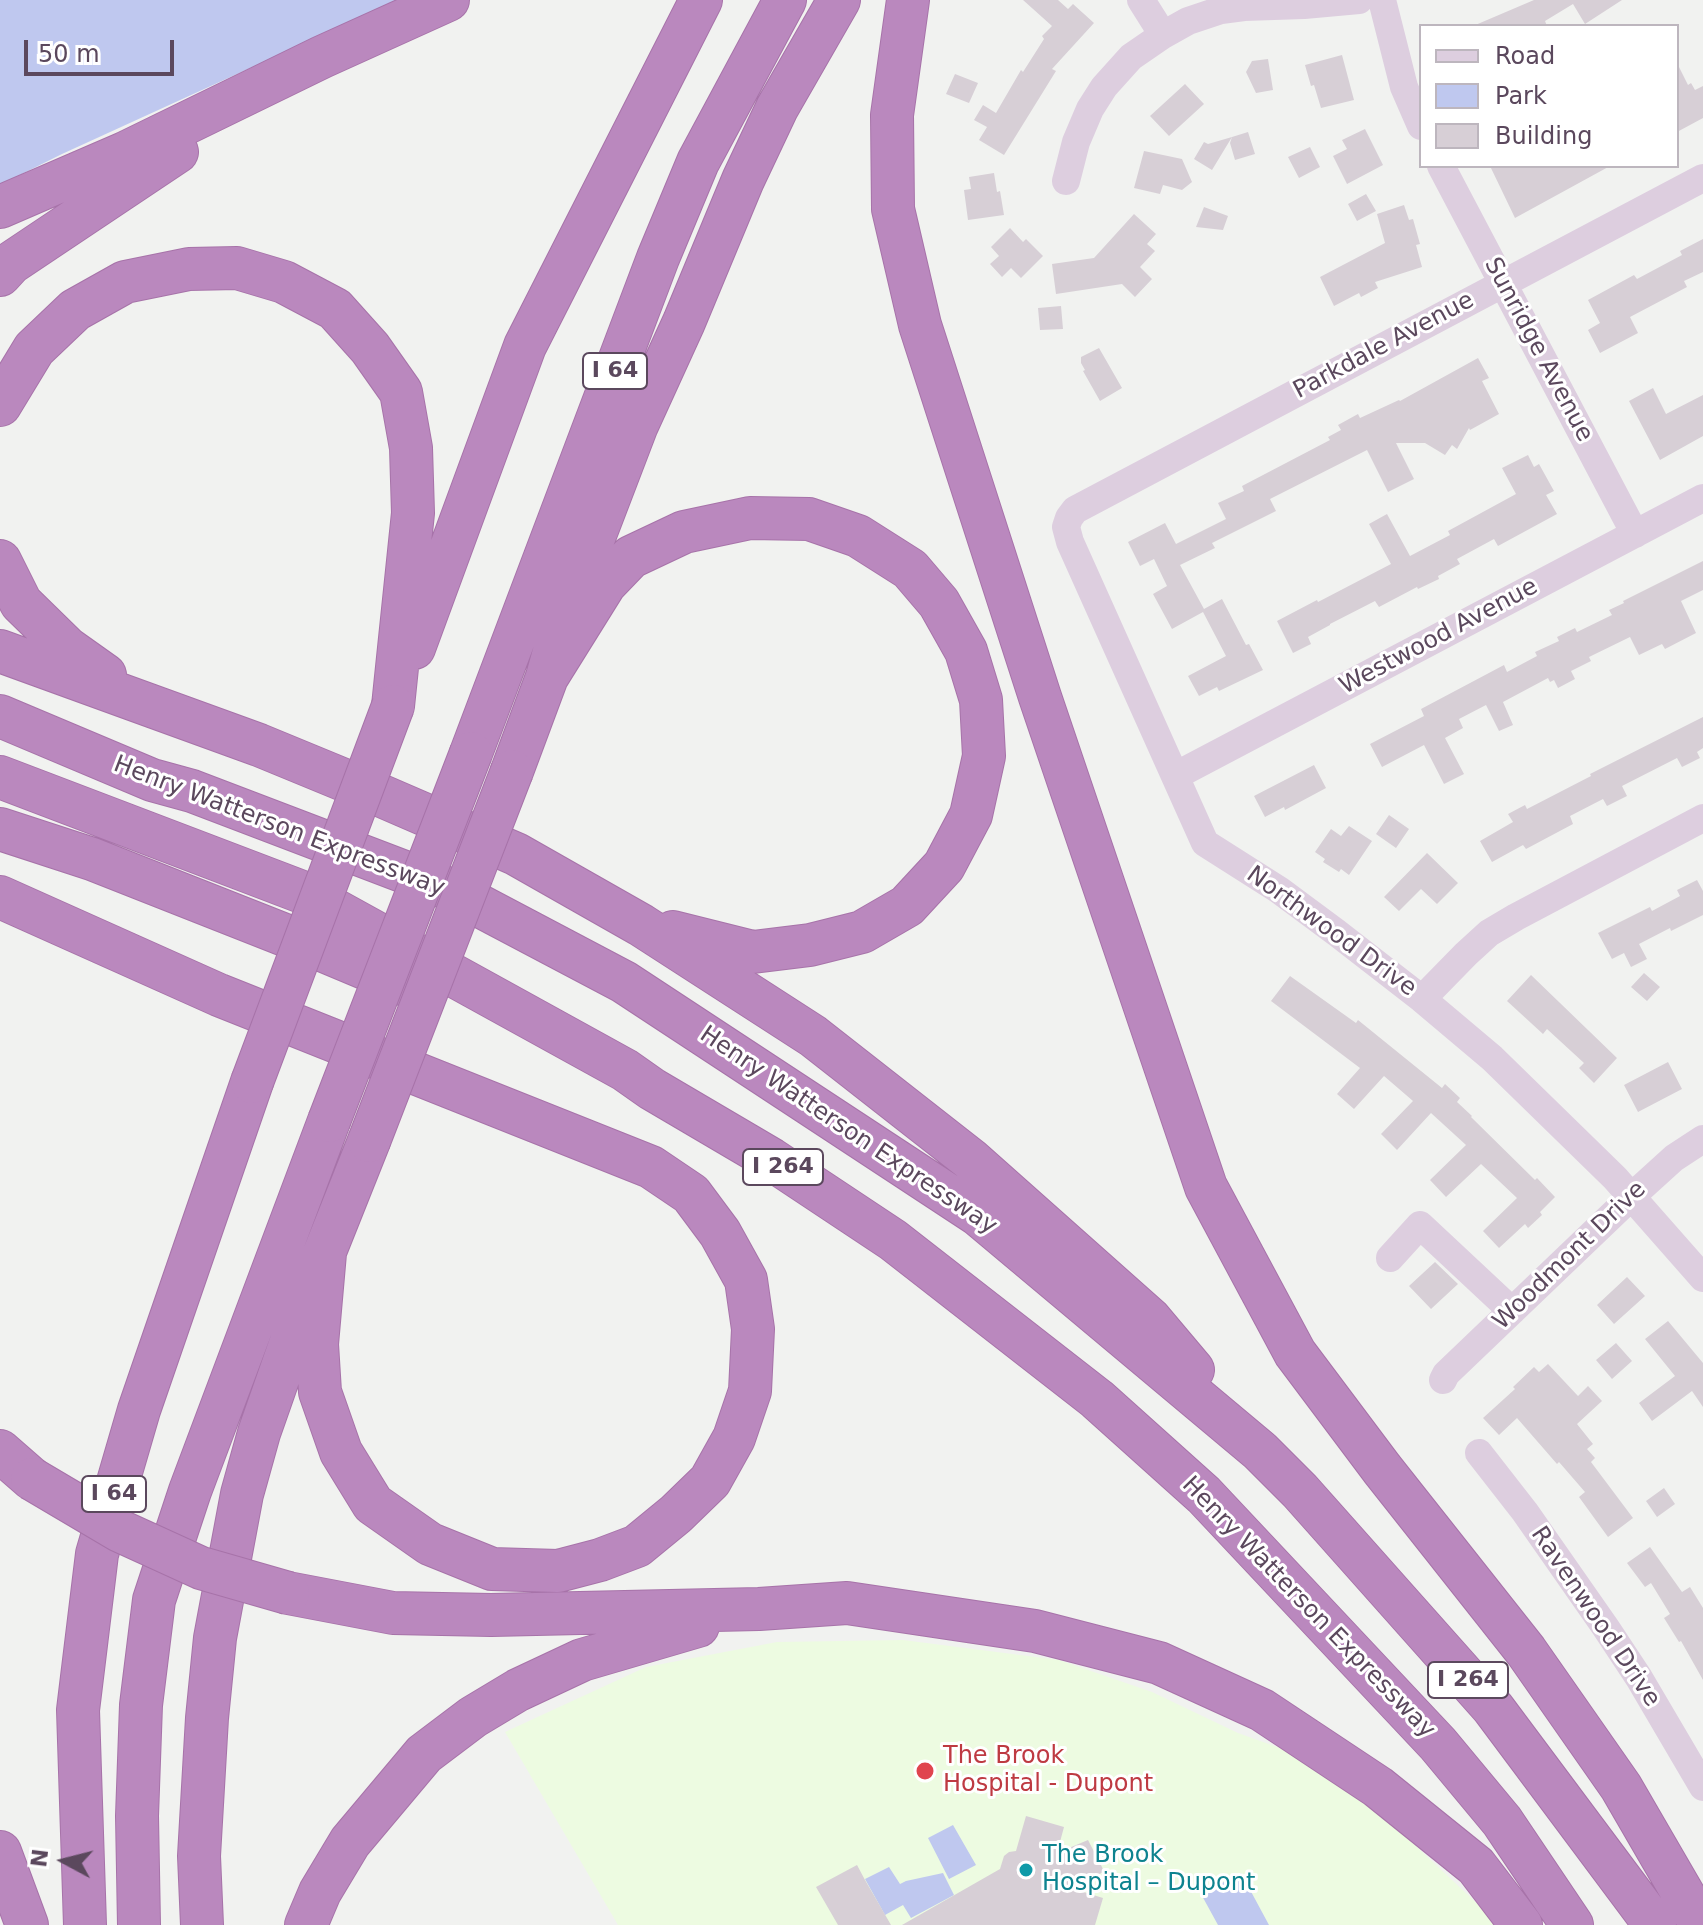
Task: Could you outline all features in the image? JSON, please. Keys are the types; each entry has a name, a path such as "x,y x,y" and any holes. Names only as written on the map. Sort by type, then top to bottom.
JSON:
{"highway":[{"path":"0,207 125,153 322,57 448,0"},
{"name":"I 64","path":"85,1925 78,1710 97,1554 139,1410 252,1082 525,346 701,0"},
{"name":"I 64","path":"139,1925 137,1816 141,1705 154,1600 190,1491 675,217 698,162 785,0"},
{"path":"202,1925 199,1856 215,1638 242,1494 259,1433 306,1299 512,771 547,677 564,616 637,425 777,108 839,0"},
{"path":"908,0 892,115 893,209 920,325 1040,697 1206,1187 1295,1353 1526,1651 1621,1787 1701,1925"},
{"path":"0,275 11,263 322,57"},
{"path":"0,405 34,349 75,310 125,282 189,269 237,268 284,282 335,309 370,348 401,392 411,448 413,513 393,706"},
{"path":"547,677 605,584 631,557 684,532 750,518 809,519 858,536 910,569 939,603 966,651 981,700 984,756 971,815 944,866 907,906 862,932 810,945 753,952 641,925"},
{"path":"0,561 21,603 67,648 149,705"},
{"path":"0,651 259,745 332,775 516,854 641,925 813,1036 970,1159 1150,1319 1260,1451"},
{"name":"Henry Watterson Expressway","path":"0,716 152,780 192,791 444,887 624,982 977,1214 1260,1451 1300,1491 1493,1708 1655,1925"},
{"name":"Henry Watterson Expressway","path":"0,777 302,892 625,1070 771,1159 893,1240 1097,1399 1204,1495 1438,1744 1502,1821 1572,1925"},
{"path":"0,829 92,859 305,943 523,1036 765,1172 1058,1390 1199,1516 1438,1744"},
{"path":"0,897 219,995 651,1167 691,1194 720,1233 746,1280 753,1329 750,1391 734,1438 710,1481 676,1514 637,1546 600,1560 558,1571 492,1569 430,1544 373,1504 341,1452 320,1392 317,1344 325,1253"},
{"path":"0,1451 32,1479 120,1531 201,1568 288,1593 393,1613 491,1615 759,1609 847,1603 1035,1631 1159,1663 1262,1710 1378,1787 1476,1866 1521,1925"},
{"path":"306,1925 320,1892 350,1842 424,1754 473,1717 518,1690 582,1660 759,1609"},
{"path":"0,1852 27,1925"}],"street":[{"path":"1141,0 1163,35"},
{"path":"1066,181 1076,142 1090,109 1104,87 1131,57 1163,35 1188,21 1221,10 1359,0"},
{"path":"1382,0 1404,87 1419,121"},
{"name":"Sunridge Avenue","path":"1442,168 1635,534"},
{"name":"Parkdale Avenue","path":"1069,518 1075,510 1703,178"},
{"name":"Westwood Avenue","path":"1175,776 1703,498"},
{"name":"Northwood Drive","path":"1069,518 1066,527 1070,542 1205,843 1279,890 1422,999 1492,1058 1631,1197 1703,1278"},
{"path":"1422,999 1489,933 1703,818"},
{"name":"Woodmont Drive","path":"1443,1380 1631,1197 1674,1158 1703,1139"},
{"path":"1390,1258 1420,1225 1512,1311"},
{"name":"Ravenwood Drive","path":"1479,1453 1525,1512 1606,1628 1703,1787"}],"shaded area":[{"name":"The Brook Hospital - Dupont","path":"903,1640 1059,1660 1152,1692 1238,1733 1291,1752 1355,1789 1484,1910 1496,1925 618,1925 505,1732 646,1667 777,1642"}],"green space":[{"path":"0,0 399,0 0,185"},
{"path":"953,1825 976,1865 949,1879 928,1838"},
{"path":"889,1867 900,1884 943,1873 954,1895 911,1918 903,1905 885,1915 865,1879"},
{"path":"1241,1873 1269,1925 1218,1925 1201,1894"}],"building":[{"path":"1023,0 1058,0 1068,9 1073,4 1094,23 1052,69 1056,71 1004,155 979,140 987,127 974,120 983,105 996,113 1021,70 1023,72 1044,39 1042,36 1052,26"},
{"path":"1534,0 1622,0 1585,24 1573,4 1545,21 1546,24 1478,24"},
{"path":"1342,55 1354,100 1321,108 1305,65"},
{"path":"1268,59 1273,90 1256,93 1246,72 1252,61"},
{"path":"1679,67 1688,85 1691,83 1695,90 1703,86 1703,118 1679,131"},
{"path":"955,74 978,83 969,103 946,94"},
{"path":"1185,84 1204,104 1169,136 1150,116"},
{"path":"1365,129 1383,165 1347,184 1333,156 1347,149 1342,140"},
{"path":"1248,132 1255,154 1235,160 1230,143 1232,137"},
{"path":"1232,137 1212,170 1194,159 1204,142 1208,144"},
{"path":"1310,147 1320,167 1299,178 1288,157"},
{"path":"1144,151 1182,159 1192,182 1182,190 1163,185 1160,194 1134,188"},
{"path":"1491,168 1606,168 1515,218"},
{"path":"994,173 1004,215 968,220 964,190 971,189 969,177"},
{"path":"1366,194 1376,211 1357,221 1348,204"},
{"path":"1404,205 1409,220 1413,219 1422,267 1375,282 1378,288 1361,297 1359,293 1334,306 1320,277 1385,243 1377,214"},
{"path":"1204,207 1228,216 1223,230 1196,227"},
{"path":"1134,214 1156,234 1147,244 1155,251 1140,267 1152,279 1135,297 1122,284 1056,294 1052,264 1094,258"},
{"path":"1010,228 1043,256 1021,278 1011,268 1002,277 990,264 999,256 991,247"},
{"path":"1703,239 1703,272 1684,281 1687,287 1630,317 1638,333 1600,353 1588,330 1600,323 1588,300 1634,275 1637,279 1682,255 1680,251"},
{"path":"1061,306 1063,329 1040,330 1038,308"},
{"path":"1099,348 1122,388 1100,401 1081,363 1081,357"},
{"path":"1478,358 1489,378 1482,381 1499,414 1469,428 1457,449 1452,445 1445,455 1425,443 1396,443 1414,479 1388,492 1367,450 1270,499 1276,511 1212,543 1215,548 1180,565 1204,609 1222,599 1263,670 1219,691 1217,687 1199,696 1188,676 1226,656 1203,612 1172,629 1153,594 1167,586 1154,559 1140,566 1128,542 1165,523 1176,544 1226,519 1218,503 1244,491 1242,486 1330,440 1328,437 1341,430 1338,425 1358,414 1360,418 1400,401"},
{"path":"1653,388 1666,414 1703,395 1703,436 1660,460 1629,401"},
{"path":"1528,455 1534,467 1539,464 1554,491 1546,495 1557,514 1498,546 1494,539 1457,559 1460,564 1438,576 1439,579 1379,607 1375,601 1330,624 1308,637 1311,644 1293,653 1277,621 1391,564 1369,524 1387,514 1410,556 1516,494 1502,468"},
{"path":"1703,561 1703,590 1681,601 1696,633 1665,649 1662,644 1639,655 1630,637 1589,657 1591,661 1571,671 1575,679 1558,688 1554,680 1550,682 1548,678 1503,702 1513,725 1499,731 1486,705 1459,719 1463,728 1445,738 1464,774 1444,784 1424,745 1382,767 1370,744 1424,716 1421,709 1504,665 1507,672 1537,656 1535,652 1559,641 1557,637 1575,628 1577,632 1612,615 1609,610 1623,601"},
{"path":"1703,717 1703,748 1697,752 1700,758 1682,767 1677,758 1622,786 1627,796 1607,806 1603,799 1570,816 1573,824 1526,849 1523,845 1492,862 1480,841 1513,822 1508,814 1525,805 1527,809"},
{"path":"1314,765 1326,788 1265,817 1254,796"},
{"path":"1389,815 1409,829 1396,848 1376,834"},
{"path":"1349,826 1372,841 1349,875 1323,862 1325,859 1315,852 1331,829 1341,836"},
{"path":"1427,853 1458,883 1437,904 1421,889 1399,911 1384,897"},
{"path":"1697,880 1703,891 1703,915 1639,944 1647,959 1631,967 1624,953 1612,959 1598,933 1650,907 1652,911 1680,896 1677,890"},
{"path":"1644,973 1660,987 1647,1001 1631,987"},
{"path":"1531,975 1617,1058 1594,1083 1579,1068 1584,1063 1547,1029 1543,1034 1507,1001"},
{"path":"1290,976 1356,1023 1358,1020 1442,1088 1445,1084 1460,1098 1457,1102 1471,1117 1555,1197 1540,1212 1542,1215 1528,1228 1525,1224 1499,1248 1483,1231 1517,1198 1481,1164 1446,1197 1430,1180 1466,1145 1431,1113 1397,1150 1381,1134 1413,1101 1384,1076 1354,1109 1337,1094 1360,1068 1271,1001"},
{"path":"1668,1062 1682,1089 1638,1112 1624,1085"},
{"path":"1435,1262 1458,1284 1431,1309 1409,1286"},
{"path":"1627,1277 1645,1296 1614,1324 1597,1305"},
{"path":"1668,1321 1703,1363 1703,1407 1692,1391 1652,1421 1639,1403 1675,1376 1645,1339"},
{"path":"1616,1343 1632,1361 1612,1379 1596,1360"},
{"path":"1548,1364 1578,1396 1588,1386 1602,1401 1577,1424 1593,1444 1587,1449 1595,1458 1591,1462 1633,1518 1608,1537 1579,1497 1585,1492 1517,1418 1499,1435 1483,1418 1534,1367 1539,1372"},
{"path":"1664,1488 1675,1504 1657,1517 1646,1501"},
{"path":"1650,1547 1682,1592 1690,1587 1703,1608 1703,1680 1664,1618 1670,1614 1651,1583 1645,1587 1627,1563"},
{"name":"The Brook Hospital – Dupont","path":"1026,1816 1064,1827 1057,1853 1088,1840 1104,1871 1077,1890 1103,1898 1095,1925 902,1925 1000,1869 1004,1856 1016,1851"},
{"path":"857,1865 891,1925 838,1925 816,1887"}],"place":[{"name":"The Brook Hospital - Dupont","path":"925,1771"},
{"name":"The Brook Hospital – Dupont","path":"1026,1870"}]}
